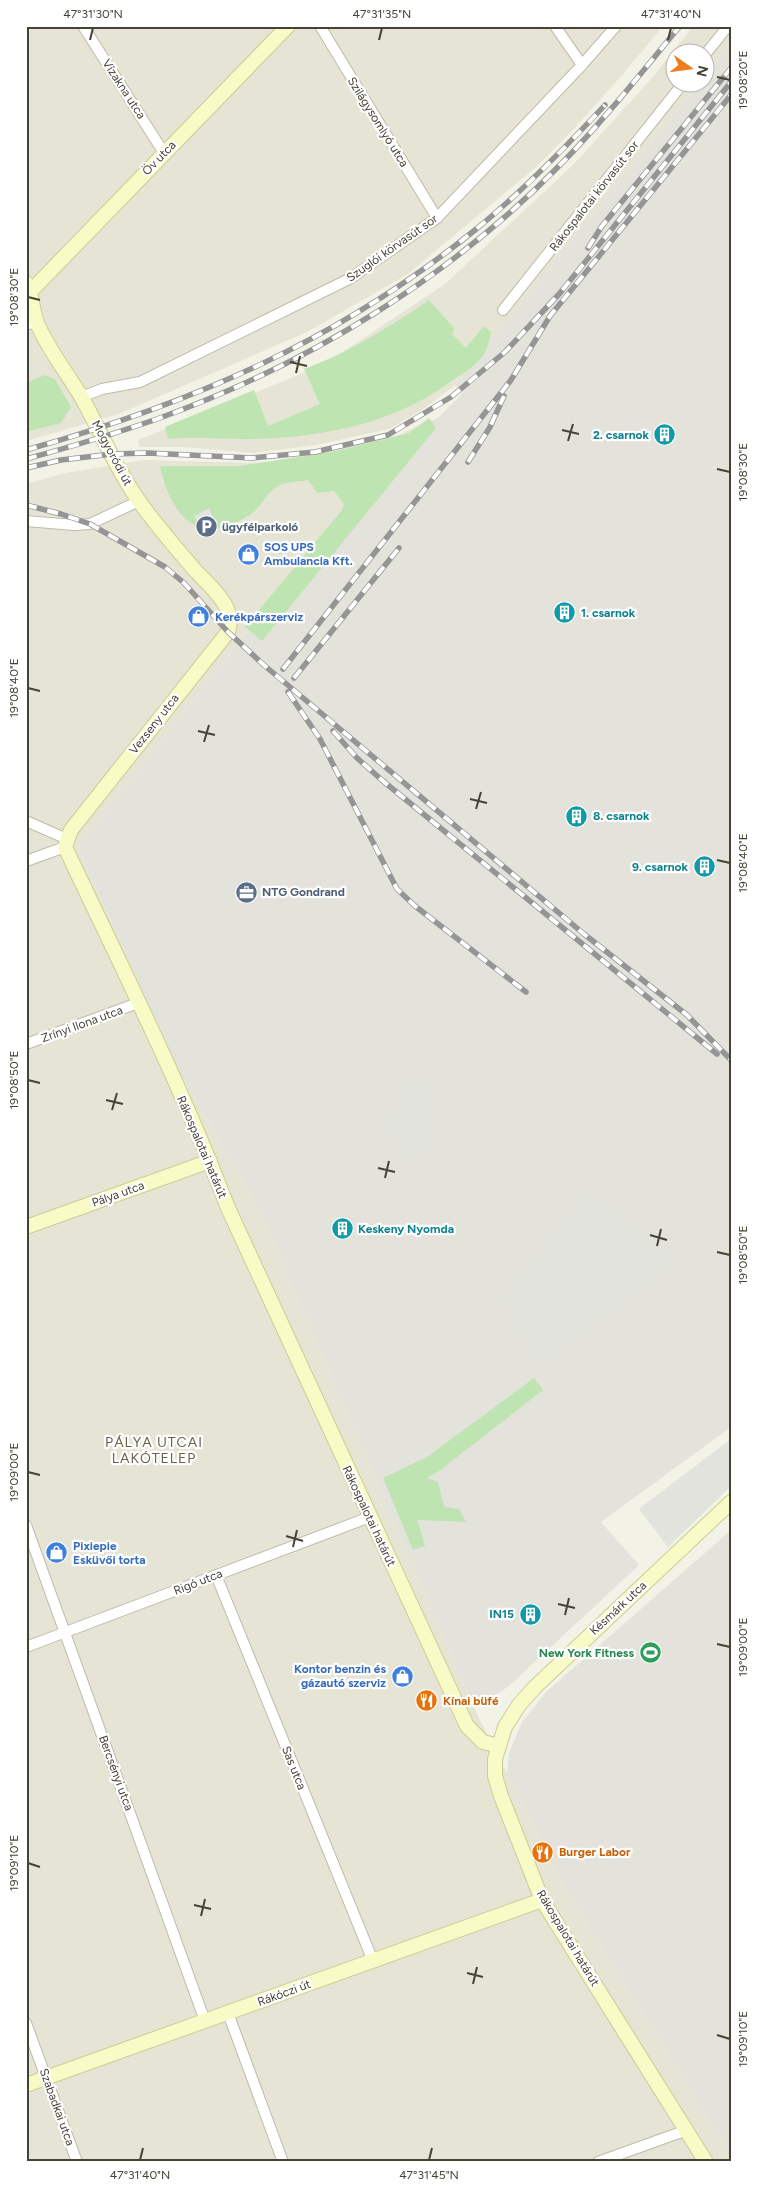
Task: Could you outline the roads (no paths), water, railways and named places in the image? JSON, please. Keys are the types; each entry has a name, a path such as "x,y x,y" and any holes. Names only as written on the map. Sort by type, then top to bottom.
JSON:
{"street":[{"name":"Vízakna utca","path":"83,26 164,153"},
{"name":"Öv utca","path":"29,287 288,26"},
{"name":"Szilágysomlyó utca","path":"320,26 437,218"},
{"path":"555,26 582,65"},
{"name":"Szuglói körvasút sor","path":"81,397 102,389 140,382 351,278 437,218 582,65 616,26"},
{"path":"714,44 728,26"},
{"name":"Rákospalotai körvasút sor","path":"503,310 676,92"},
{"name":"Mogyoródi út","path":"29,287 31,323 52,351 81,397 139,501 226,606"},
{"path":"26,521 74,525 90,524 139,501"},
{"name":"Vezseny utca","path":"66,843 71,830 228,632 230,619 226,606"},
{"path":"26,821 66,843"},
{"path":"26,862 66,843"},
{"name":"Rákospalotai határút","path":"66,843 210,1161 228,1208 466,1726 483,1742 499,1746 495,1759 495,1776 500,1796 542,1900 706,2162"},
{"name":"Zrínyi Ilona utca","path":"26,1044 138,1003"},
{"name":"Pálya utca","path":"26,1227 210,1161"},
{"name":"Késmárk utca","path":"499,1746 505,1727 519,1705 535,1687 731,1502"},
{"name":"Rigó utca","path":"26,1647 370,1517"},
{"name":"Bercsényi utca","path":"26,1525 205,2021"},
{"name":"Sas utca","path":"216,1575 373,1961"},
{"name":"Rákóczi út","path":"26,2085 542,1900"},
{"path":"228,2013 283,2162"},
{"name":"Szabadkai utca","path":"26,2023 78,2162"},
{"path":"598,2162 687,2130"}],"railway":[{"path":"26,459 141,425 213,397 322,345 374,314 473,244 519,205 593,130 680,26"},
{"path":"588,248 602,226 731,68"},
{"path":"26,468 61,460 112,454 148,453 252,458 315,452 388,435 451,397 505,352 560,293 731,82"},
{"path":"283,669 511,380 550,316 731,95"},
{"path":"26,450 88,432 206,389 262,364 317,336 371,304 424,269 492,216 542,170 605,105"},
{"path":"468,462 490,427 504,396"},
{"path":"26,505 90,524 165,567 184,583 228,632 265,666 584,934 687,1015 731,1060"},
{"path":"294,678 399,548"},
{"path":"288,692 320,739 397,889 415,906 526,992"},
{"path":"333,731 357,758 383,781 717,1054"}],"place":[{"name":"2. csarnok","path":"665,435"},
{"name":"ügyfélparkoló","path":"206,527"},
{"name":"SOS UPS Ambulancia Kft.","path":"248,554"},
{"name":"1. csarnok","path":"565,613"},
{"name":"Kerékpárszerviz","path":"199,617"},
{"name":"8. csarnok","path":"577,816"},
{"name":"9. csarnok","path":"704,867"},
{"name":"NTG Gondrand","path":"246,892"},
{"name":"Keskeny Nyomda","path":"342,1229"},
{"name":"Pixiepie Esküvői torta","path":"57,1553"},
{"name":"IN15","path":"530,1614"},
{"name":"New York Fitness","path":"650,1653"},
{"name":"Kontor benzin és gázautó szerviz","path":"402,1676"},
{"name":"Kínai büfé","path":"427,1701"},
{"name":"Burger Labor","path":"543,1852"}],"district":[{"name":"PÁLYA UTCAI LAKÓTELEP","path":"154,1450"}]}
